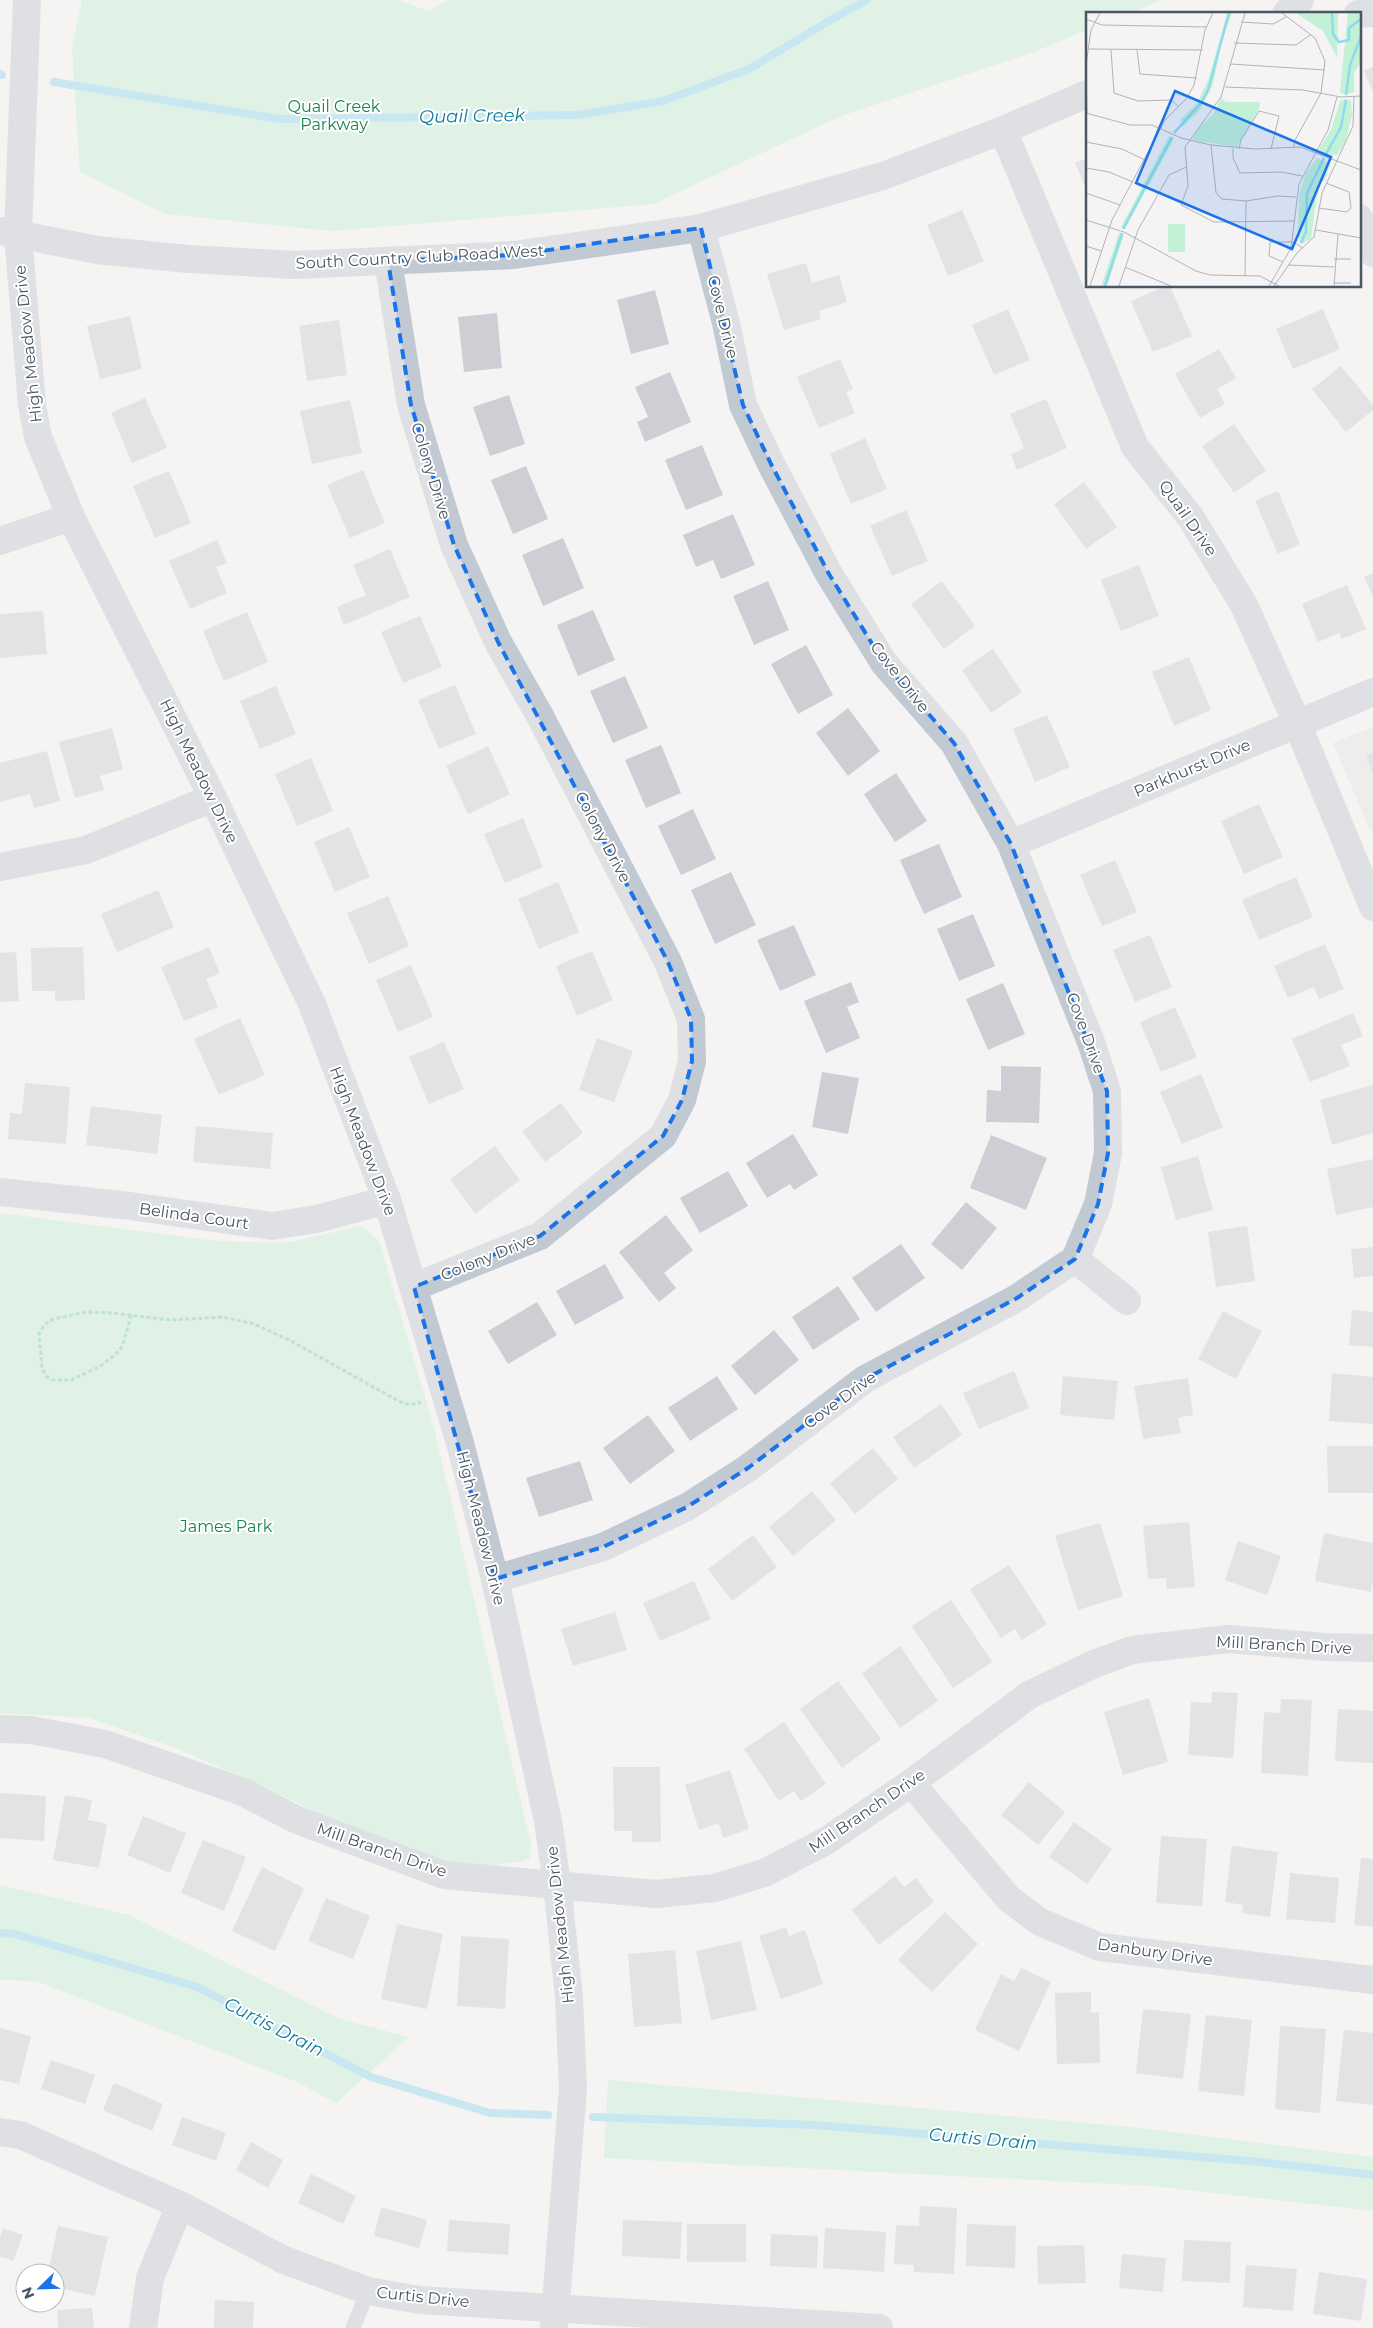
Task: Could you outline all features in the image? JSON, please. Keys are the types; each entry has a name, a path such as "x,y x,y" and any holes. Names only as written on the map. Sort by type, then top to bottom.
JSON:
{"street":[{"name":"High Meadow Drive","path":"27,0 9,232 38,437 71,517 213,798 312,1004 387,1200 445,1393 495,1579 548,1821 569,1997 573,2088 555,2318"},
{"path":"1288,12 1300,0"},
{"name":"South Country Club Road West","path":"9,232 97,250 188,259 295,265 514,255 700,228 883,176 1003,130 1086,94"},
{"name":"Quail Drive","path":"1003,130 1135,447 1191,518 1244,605 1297,723 1373,907"},
{"path":"1360,220 1373,253"},
{"name":"Cove Drive","path":"495,1579 603,1547 687,1507 748,1468 865,1379 1017,1298 1075,1259 1098,1204 1108,1152 1107,1091 1091,1042 1011,844 954,743 884,663 829,574 771,464 743,405 726,323 700,228"},
{"name":"Colony Drive","path":"388,261 411,404 454,545 498,642 545,727 668,962 691,1019 692,1061 682,1100 663,1136 540,1236 414,1287"},
{"path":"0,541 71,517"},
{"name":"Parkhurst Drive","path":"1011,844 1373,692"},
{"path":"0,868 86,850 213,798"},
{"name":"Belinda Court","path":"0,1192 130,1206 272,1226 317,1219 387,1200"},
{"path":"1075,1259 1127,1301"},
{"name":"Mill Branch Drive","path":"0,1729 31,1730 105,1744 243,1792 297,1820 444,1874 656,1894 715,1888 764,1873 826,1841 910,1783 1029,1694 1094,1664 1132,1650 1228,1639 1326,1647 1373,1648"},
{"name":"Danbury Drive","path":"910,1783 1009,1899 1040,1922 1100,1947 1373,1980"},
{"name":"Curtis Drive","path":"0,2132 20,2135 180,2205 284,2260 368,2292 555,2318 879,2328"},
{"path":"143,2328 150,2278 180,2205"}],"lane":[{"path":"353,2328 368,2292"}],"path":[{"path":"131,1316 123,1345 115,1355 99,1367 71,1380 53,1380 46,1376 42,1368 38,1334 44,1325 53,1319 86,1312 131,1316 171,1320 223,1317 254,1324 291,1341 404,1404 413,1404 445,1393"}],"highlighted area":[{"path":"701,228 743,405 771,464 829,574 884,663 954,743 1011,844 1107,1091 1108,1153 1098,1204 1075,1259 1017,1298 865,1379 748,1468 687,1507 603,1547 495,1579 414,1287 540,1236 663,1136 682,1100 692,1061 691,1019 668,962 498,642 454,545 411,405 388,261 514,255"}],"shaded area":[{"path":"1373,727 1373,837 1333,743"}],"green space":[{"name":"Quail Creek Parkway","path":"82,0 399,0 428,11 448,0 1162,0 1133,12 1086,12 1086,30 1034,52 841,116 653,204 332,231 166,214 80,172 72,48"},
{"name":"James Park","path":"0,1213 216,1241 286,1243 361,1226 379,1241 434,1428 531,1845 530,1858 523,1861 474,1868 425,1858 347,1829 288,1798 174,1747 89,1718 0,1713"},
{"path":"0,1885 129,1915 340,2019 409,2037 336,2103 297,2082 36,1981 0,1980"},
{"path":"608,2080 1141,2128 1373,2157 1373,2211 1152,2186 604,2158"}],"building":[{"path":"1373,67 1373,92 1364,71"},
{"path":"1086,158 1086,189 1075,163"},
{"path":"962,210 984,261 948,276 927,225"},
{"path":"806,263 812,283 839,275 847,302 819,311 821,319 784,330 767,274"},
{"path":"1160,288 1171,288 1192,336 1153,352 1131,301"},
{"path":"655,290 669,344 631,354 617,300"},
{"path":"1008,309 1030,360 994,375 972,325"},
{"path":"1323,309 1340,349 1293,369 1276,329"},
{"path":"497,313 502,368 464,372 458,317"},
{"path":"130,316 142,369 100,379 87,326"},
{"path":"339,320 347,375 307,381 299,326"},
{"path":"1219,349 1236,378 1217,389 1225,404 1200,418 1175,374"},
{"path":"840,359 853,389 846,392 855,413 819,428 797,377"},
{"path":"1341,366 1373,405 1373,410 1346,432 1312,389"},
{"path":"670,372 691,422 645,442 637,422 648,417 635,387"},
{"path":"509,395 525,444 490,456 473,407"},
{"path":"145,398 167,448 132,463 111,413"},
{"path":"1046,399 1067,448 1017,470 1011,454 1024,448 1010,414"},
{"path":"350,400 362,453 312,464 300,411"},
{"path":"1234,424 1266,471 1234,493 1202,446"},
{"path":"865,438 887,489 851,504 830,454"},
{"path":"702,445 723,495 686,510 665,460"},
{"path":"526,466 548,519 513,534 491,480"},
{"path":"363,470 385,523 350,538 327,485"},
{"path":"169,471 191,523 155,538 133,486"},
{"path":"1084,482 1117,527 1086,549 1054,504"},
{"path":"1278,491 1300,544 1278,554 1255,501"},
{"path":"906,510 928,561 892,576 870,526"},
{"path":"733,514 755,565 721,579 713,560 696,567 683,535"},
{"path":"563,538 584,588 543,606 522,555"},
{"path":"217,540 227,563 216,567 227,593 190,609 169,561"},
{"path":"390,549 410,597 344,625 337,607 366,595 353,565"},
{"path":"1139,565 1159,616 1121,631 1101,580"},
{"path":"1373,573 1373,597 1364,577"},
{"path":"768,581 789,630 754,645 733,596"},
{"path":"942,581 975,626 944,649 911,604"},
{"path":"1347,585 1366,629 1342,639 1339,633 1318,642 1302,604"},
{"path":"593,610 615,660 578,676 557,625"},
{"path":"43,611 47,654 0,658 0,614"},
{"path":"247,612 268,662 224,681 203,631"},
{"path":"420,616 442,667 403,683 381,632"},
{"path":"806,645 833,695 798,714 771,664"},
{"path":"993,649 1022,692 991,713 962,670"},
{"path":"1189,657 1211,710 1174,726 1152,672"},
{"path":"625,676 648,728 613,743 590,691"},
{"path":"455,685 476,734 439,749 418,700"},
{"path":"276,686 296,734 260,749 240,701"},
{"path":"848,708 880,751 848,776 816,733"},
{"path":"1047,715 1070,767 1035,782 1013,729"},
{"path":"112,728 123,769 100,776 104,790 75,798 59,742"},
{"path":"661,745 681,793 646,808 625,760"},
{"path":"488,746 510,794 468,814 446,766"},
{"path":"47,751 60,801 34,808 30,794 0,802 0,763"},
{"path":"1373,753 1373,773 1366,756"},
{"path":"311,758 333,811 297,826 275,774"},
{"path":"896,773 927,821 895,842 864,794"},
{"path":"1259,804 1283,857 1244,874 1221,821"},
{"path":"693,809 716,859 681,875 658,826"},
{"path":"523,818 543,867 505,883 484,834"},
{"path":"349,827 370,877 335,892 314,842"},
{"path":"939,844 962,897 924,914 900,860"},
{"path":"1115,860 1137,912 1102,926 1080,875"},
{"path":"731,872 756,925 715,944 691,890"},
{"path":"1296,877 1313,917 1259,940 1242,900"},
{"path":"558,882 579,932 539,949 518,899"},
{"path":"158,890 174,927 117,952 101,914"},
{"path":"388,896 409,946 369,964 347,913"},
{"path":"973,914 995,966 959,981 937,929"},
{"path":"794,925 816,975 780,991 757,940"},
{"path":"1150,935 1172,987 1135,1002 1113,950"},
{"path":"1325,944 1344,989 1319,999 1314,987 1288,998 1274,966"},
{"path":"83,947 85,1000 55,1001 55,991 32,991 31,948"},
{"path":"209,947 220,973 206,979 218,1007 184,1021 161,967"},
{"path":"592,951 613,1000 577,1016 556,966"},
{"path":"16,952 19,1001 0,1002 0,953"},
{"path":"411,965 433,1017 398,1032 376,980"},
{"path":"851,982 859,1002 847,1007 860,1038 826,1053 804,1001"},
{"path":"1003,983 1025,1034 988,1050 966,999"},
{"path":"1175,1007 1197,1057 1161,1072 1140,1022"},
{"path":"1353,1013 1363,1036 1341,1045 1350,1066 1310,1082 1292,1039"},
{"path":"240,1018 265,1075 219,1095 194,1039"},
{"path":"597,1038 633,1051 614,1102 579,1090"},
{"path":"444,1042 464,1089 429,1104 409,1057"},
{"path":"1001,1066 1041,1067 1039,1123 986,1122 987,1090 1001,1091"},
{"path":"822,1072 859,1078 848,1134 812,1127"},
{"path":"1201,1074 1223,1127 1182,1144 1160,1092"},
{"path":"25,1083 70,1087 66,1144 8,1139 10,1113 22,1114"},
{"path":"1373,1085 1373,1133 1332,1145 1320,1100"},
{"path":"561,1103 583,1133 545,1162 522,1131"},
{"path":"91,1106 162,1115 157,1154 86,1145"},
{"path":"196,1126 273,1133 270,1169 193,1162"},
{"path":"793,1134 818,1175 794,1190 790,1184 767,1198 746,1163"},
{"path":"991,1135 1047,1158 1026,1210 970,1188"},
{"path":"495,1146 520,1180 475,1214 450,1179"},
{"path":"1198,1156 1213,1210 1176,1220 1161,1167"},
{"path":"1373,1159 1373,1207 1336,1215 1327,1169"},
{"path":"728,1171 748,1206 700,1233 680,1198"},
{"path":"966,1202 997,1228 962,1270 931,1244"},
{"path":"666,1215 693,1250 664,1273 676,1288 659,1302 619,1252"},
{"path":"1247,1226 1255,1281 1216,1287 1208,1232"},
{"path":"901,1244 925,1278 876,1312 852,1278"},
{"path":"1373,1247 1373,1276 1354,1278 1351,1249"},
{"path":"605,1264 624,1298 575,1325 556,1291"},
{"path":"838,1286 860,1319 813,1350 792,1317"},
{"path":"537,1302 557,1335 508,1364 488,1331"},
{"path":"1352,1310 1373,1312 1373,1347 1349,1345"},
{"path":"1223,1311 1262,1331 1236,1379 1198,1359"},
{"path":"774,1330 799,1360 755,1395 731,1366"},
{"path":"1014,1371 1029,1408 979,1429 963,1393"},
{"path":"1332,1373 1373,1377 1373,1424 1329,1421"},
{"path":"717,1376 738,1409 690,1441 668,1408"},
{"path":"1063,1376 1118,1381 1114,1420 1060,1415"},
{"path":"1188,1378 1193,1415 1178,1418 1181,1433 1143,1439 1134,1386"},
{"path":"941,1404 962,1435 914,1468 893,1437"},
{"path":"648,1415 675,1451 630,1484 603,1448"},
{"path":"1327,1446 1373,1446 1373,1493 1328,1493"},
{"path":"873,1448 898,1479 855,1514 830,1483"},
{"path":"580,1461 593,1500 539,1517 526,1478"},
{"path":"812,1491 836,1520 793,1556 769,1527"},
{"path":"1189,1522 1195,1587 1167,1589 1166,1578 1148,1579 1143,1526"},
{"path":"1100,1523 1123,1596 1078,1610 1055,1536"},
{"path":"1324,1533 1373,1543 1373,1580 1371,1592 1315,1581"},
{"path":"753,1535 777,1567 732,1601 708,1569"},
{"path":"1238,1541 1281,1556 1267,1595 1225,1580"},
{"path":"1009,1565 1047,1624 1022,1640 1015,1629 1001,1638 970,1589"},
{"path":"694,1581 711,1619 660,1641 643,1603"},
{"path":"951,1600 992,1662 953,1688 912,1626"},
{"path":"615,1612 627,1650 573,1666 561,1629"},
{"path":"900,1646 938,1701 900,1728 862,1673"},
{"path":"838,1681 881,1739 842,1768 800,1709"},
{"path":"1212,1692 1238,1693 1233,1758 1188,1755 1191,1702 1211,1703"},
{"path":"1149,1698 1168,1762 1123,1775 1104,1712"},
{"path":"1281,1699 1312,1700 1308,1776 1261,1773 1264,1712 1280,1713"},
{"path":"1338,1709 1373,1711 1373,1763 1335,1761"},
{"path":"784,1722 826,1784 801,1801 794,1791 779,1801 744,1749"},
{"path":"613,1767 660,1767 661,1842 632,1842 632,1831 614,1831"},
{"path":"730,1770 749,1829 723,1838 719,1823 699,1830 685,1785"},
{"path":"1029,1782 1065,1812 1038,1845 1001,1815"},
{"path":"0,1793 46,1796 44,1841 0,1838"},
{"path":"65,1795 92,1800 88,1820 107,1824 99,1868 53,1860"},
{"path":"143,1816 186,1833 170,1873 127,1855"},
{"path":"1074,1822 1112,1849 1087,1884 1049,1857"},
{"path":"1161,1836 1207,1839 1202,1906 1156,1903"},
{"path":"203,1840 246,1857 224,1911 181,1893"},
{"path":"1232,1846 1278,1852 1270,1917 1242,1913 1243,1905 1225,1902"},
{"path":"1361,1858 1373,1859 1373,1927 1354,1925"},
{"path":"262,1867 304,1888 275,1951 232,1931"},
{"path":"1290,1873 1339,1878 1335,1923 1286,1919"},
{"path":"895,1876 904,1887 916,1878 934,1902 879,1945 852,1910"},
{"path":"326,1898 370,1916 353,1959 308,1941"},
{"path":"945,1912 978,1944 932,1992 898,1960"},
{"path":"397,1924 443,1934 427,2009 381,1999"},
{"path":"786,1927 789,1936 805,1930 823,1984 781,1999 759,1936"},
{"path":"461,1936 509,1939 505,2009 457,2006"},
{"path":"741,1941 757,2010 711,2020 696,1951"},
{"path":"675,1950 682,2023 634,2027 628,1954"},
{"path":"1021,1968 1051,1982 1019,2051 975,2030 1001,1974 1014,1981"},
{"path":"1091,1992 1091,2013 1099,2012 1100,2063 1057,2064 1055,1993"},
{"path":"1143,2009 1191,2014 1183,2079 1136,2073"},
{"path":"1206,2015 1252,2020 1244,2096 1198,2091"},
{"path":"1280,2026 1326,2029 1320,2113 1275,2109"},
{"path":"0,2028 31,2036 19,2084 0,2080"},
{"path":"1344,2030 1373,2033 1373,2105 1336,2101"},
{"path":"51,2060 95,2075 85,2104 41,2089"},
{"path":"114,2083 163,2104 152,2131 103,2110"},
{"path":"182,2117 226,2133 216,2161 172,2145"},
{"path":"251,2142 283,2160 268,2188 236,2170"},
{"path":"311,2174 356,2196 343,2224 298,2203"},
{"path":"920,2206 957,2208 954,2274 914,2272 914,2265 894,2264 896,2225 919,2226"},
{"path":"381,2207 427,2220 419,2248 374,2236"},
{"path":"449,2220 510,2224 508,2255 447,2251"},
{"path":"623,2220 682,2222 680,2259 622,2256"},
{"path":"687,2224 746,2224 746,2262 687,2262"},
{"path":"967,2224 1016,2226 1015,2268 966,2266"},
{"path":"58,2226 108,2237 95,2296 65,2289 65,2263 50,2263"},
{"path":"3,2228 23,2235 13,2261 0,2256 0,2237"},
{"path":"825,2228 886,2232 884,2272 823,2268"},
{"path":"771,2234 818,2236 817,2268 770,2266"},
{"path":"1184,2240 1231,2242 1230,2283 1182,2281"},
{"path":"1084,2245 1086,2283 1038,2284 1037,2246"},
{"path":"1122,2254 1166,2258 1163,2292 1119,2288"},
{"path":"1246,2265 1297,2269 1293,2311 1243,2307"},
{"path":"1319,2272 1367,2279 1361,2321 1313,2314"},
{"path":"215,2300 254,2302 253,2328 214,2328"},
{"path":"92,2308 94,2328 58,2328 57,2313 65,2313 65,2310"}],"waterway":[{"name":"Quail Creek","path":"54,82 279,119 578,115 663,101 749,69 867,0"},
{"name":"Curtis Drain","path":"0,1933 15,1934 197,1987 371,2077 490,2113 548,2115"},
{"name":"Curtis Drain","path":"593,2117 815,2125 1261,2162 1373,2175"}]}
